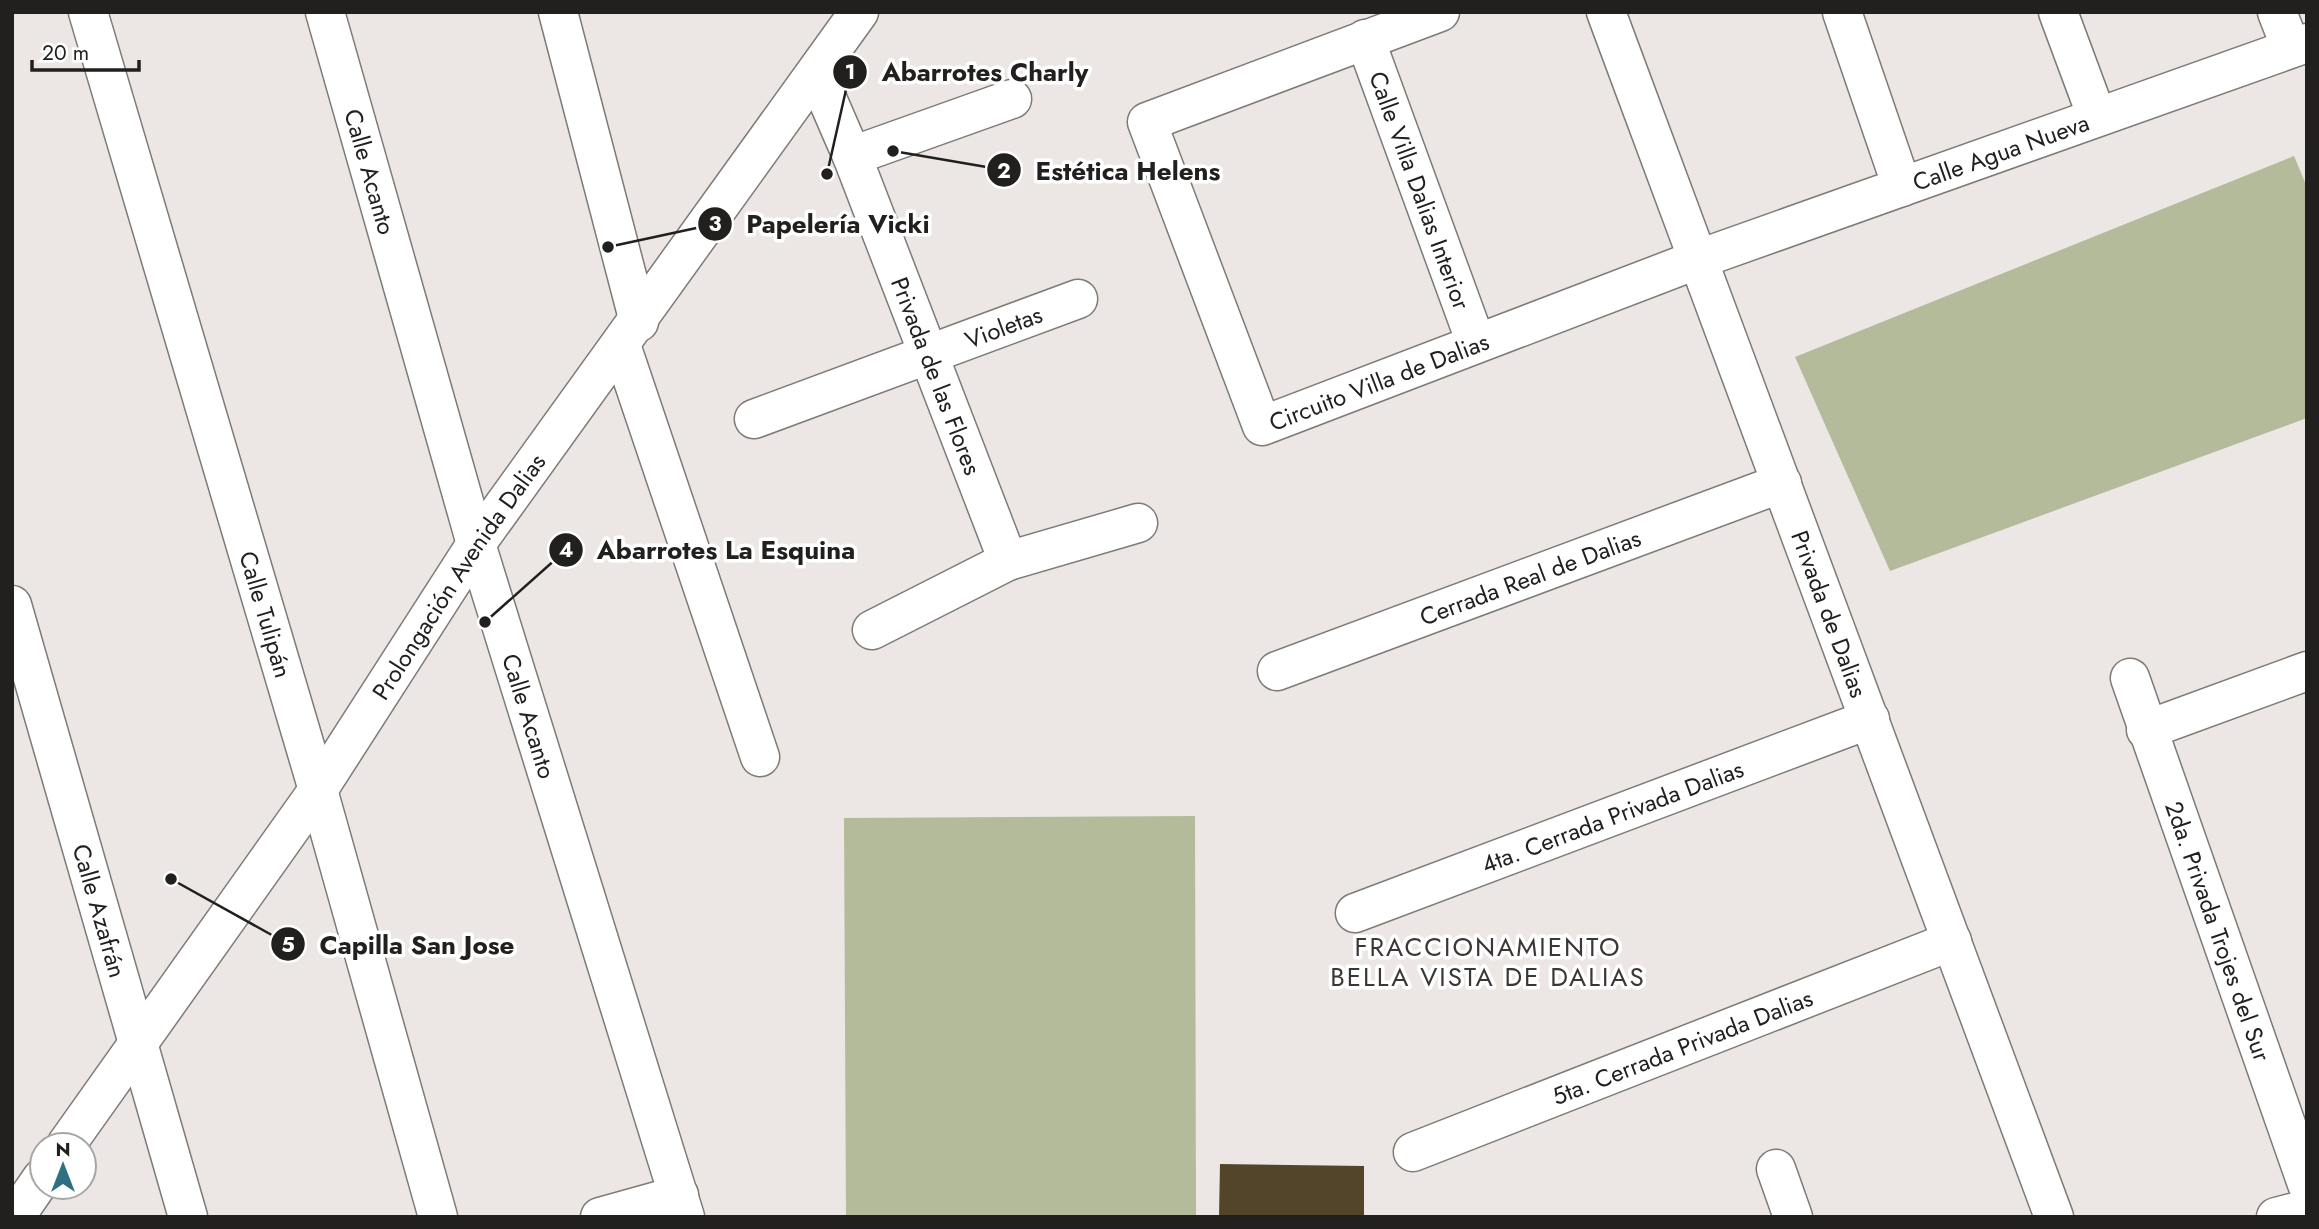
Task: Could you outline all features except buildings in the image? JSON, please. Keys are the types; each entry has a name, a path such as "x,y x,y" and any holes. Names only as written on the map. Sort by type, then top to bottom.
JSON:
{"street":[{"name":"Calle Tulipán","path":"88,12 318,790 438,1217"},
{"name":"Calle Acanto","path":"325,12 476,544 682,1206"},
{"path":"558,12 630,334 760,757"},
{"name":"Prolongación Avenida Dalias","path":"76,1131 318,790 476,544 630,334 859,12"},
{"name":"Circuito Villa de Dalias","path":"1440,12 1147,122 1262,426 1696,260"},
{"name":"Privada de Dalias","path":"1606,12 2054,1217"},
{"path":"1842,12 1902,187"},
{"path":"2059,12 2097,117"},
{"path":"2277,12 2299,46"},
{"name":"Calle Villa Dalias Interior","path":"1365,39 1476,342"},
{"name":"Calle Agua Nueva","path":"1696,260 2299,46"},
{"name":"Privada de las Flores","path":"816,73 852,156 1008,561"},
{"path":"852,156 1012,99"},
{"name":"Violetas","path":"754,419 1078,299"},
{"name":"Cerrada Real de Dalias","path":"1277,671 1782,482"},
{"path":"872,630 1008,561 1138,523"},
{"name":"Calle Azafrán","path":"14,617 188,1217"},
{"path":"2146,730 2307,671"},
{"name":"2da. Privada Trojes del Sur","path":"2130,678 2307,1184"},
{"name":"4ta. Cerrada Privada Dalias","path":"1354,912 1870,719"},
{"name":"5ta. Cerrada Privada Dalias","path":"1413,1152 1952,941"},
{"path":"1776,1169 1793,1217"},
{"path":"15,1217 28,1198"},
{"path":"600,1217 682,1206"},
{"path":"2276,1217 2307,1209"}],"green space":[{"path":"2294,156 2307,187 2307,418 1890,571 1795,357"},
{"path":"1195,816 1196,1217 846,1217 844,818"}],"place":[{"name":"Estética Helens","path":"893,151"},
{"name":"Abarrotes Charly","path":"827,174"},
{"name":"Papelería Vicki","path":"608,247"},
{"name":"Abarrotes La Esquina","path":"485,622"},
{"name":"Capilla San Jose","path":"171,879"}],"district":[{"name":"FRACCIONAMIENTO BELLA VISTA DE DALIAS","path":"1488,962"}]}
